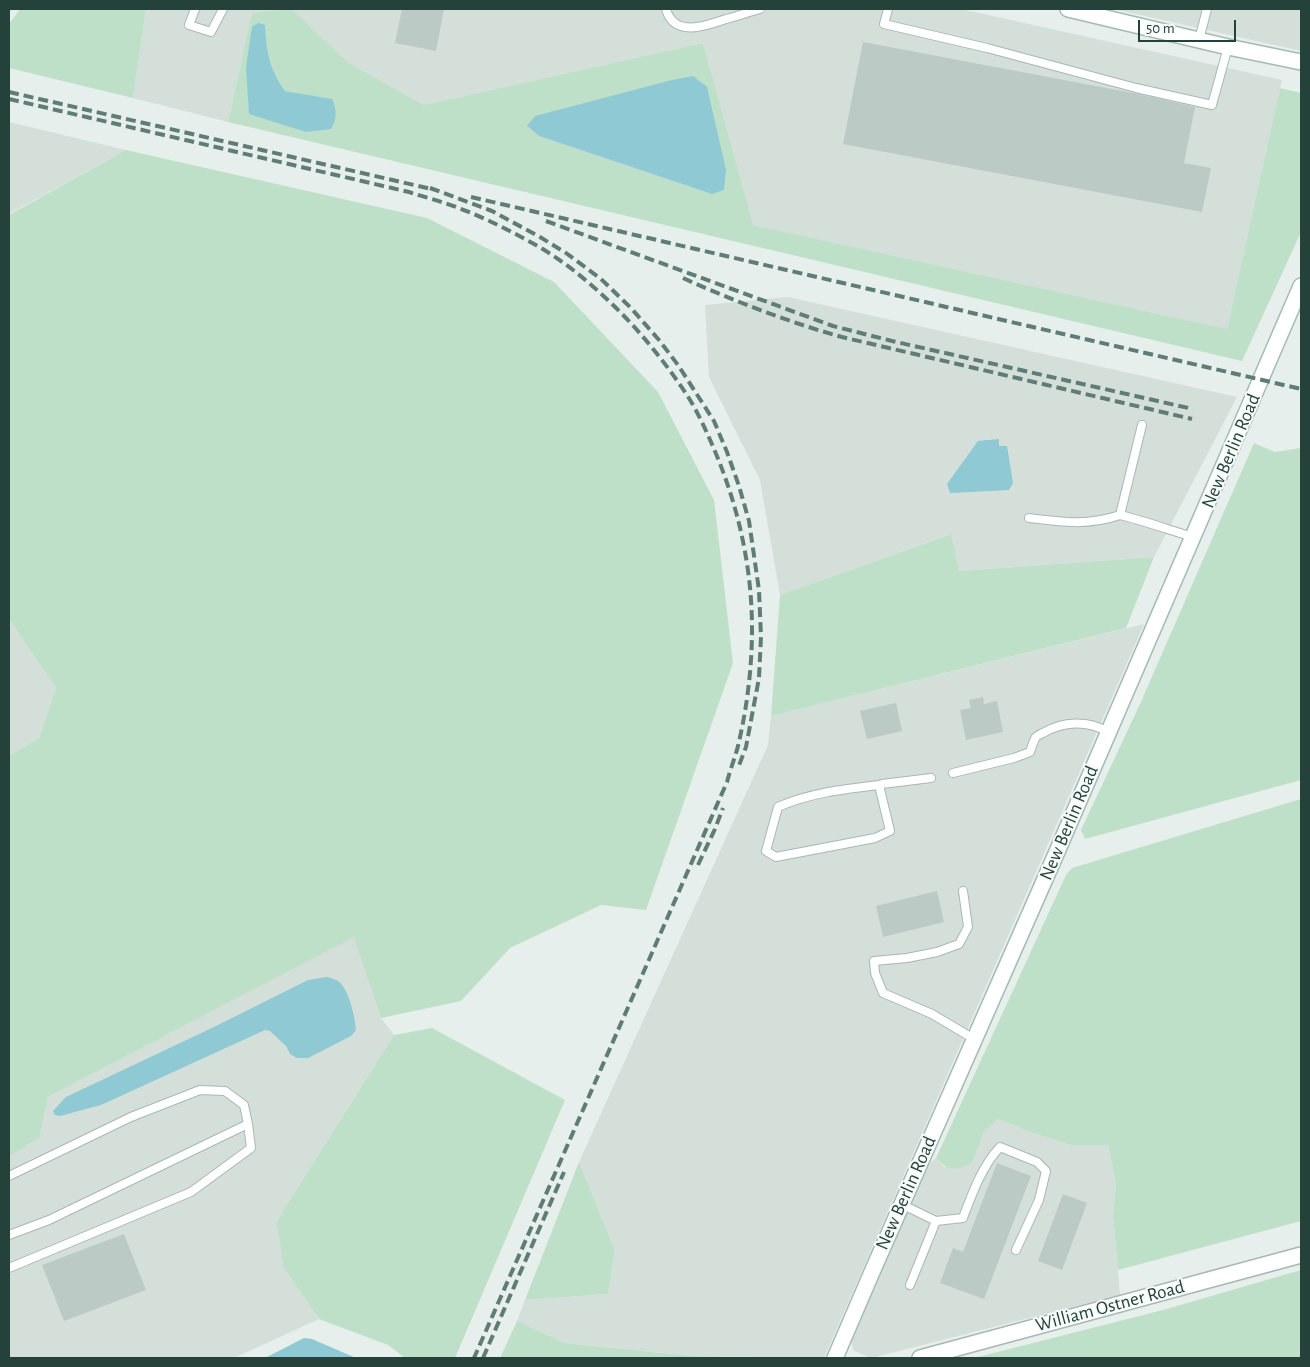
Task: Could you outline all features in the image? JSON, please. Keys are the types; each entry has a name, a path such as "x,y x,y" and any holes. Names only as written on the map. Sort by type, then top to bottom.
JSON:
{"street":[{"path":"1068,9 1228,47 1301,62"},
{"name":"New Berlin Road","path":"835,1358 1056,854 1301,286"},
{"name":"William Ostner Road","path":"920,1358 1301,1254"}],"lane":[{"path":"195,9 189,25 211,32 223,9"},
{"path":"666,9 674,23 691,28 704,26 760,9"},
{"path":"888,9 884,24 987,48 1136,88 1212,105 1228,47"},
{"path":"1199,40 1207,9"},
{"path":"1120,515 1142,425"},
{"path":"1029,518 1068,523 1088,523 1107,520 1120,515 1193,537"},
{"path":"953,773 1014,758 1030,752 1036,737 1051,728 1080,723 1100,727 1108,732"},
{"path":"879,785 890,831 875,838 776,857 766,851 778,807 790,801 832,792 879,785 931,778"},
{"path":"962,891 968,927 959,944 937,952 907,958 874,961 875,973 883,993 932,1014 974,1039"},
{"path":"9,1176 131,1117 200,1090 225,1091 244,1105 251,1148 191,1192 9,1268"},
{"path":"9,1235 49,1220 248,1124"},
{"path":"901,1204 936,1221 963,1218 973,1192 991,1156 1000,1147 1037,1162 1046,1171 1039,1200 1016,1250"},
{"path":"910,1285 936,1221"}],"shaded area":[{"path":"146,9 289,9 252,14 228,122 133,98"},
{"path":"292,9 961,9 1282,80 1227,329 752,225 703,43 424,105 349,63"},
{"path":"1114,9 1301,9 1301,51"},
{"path":"9,122 126,150 9,214"},
{"path":"788,297 1237,397 1154,557 959,571 950,534 780,595 760,480 709,377 705,305"},
{"path":"9,619 56,688 39,738 9,756"},
{"path":"1144,624 824,1358 692,1356 565,1343 517,1321 525,1300 608,1294 615,1250 579,1162 768,745 771,716"},
{"path":"355,936 381,1018 394,1035 286,1206 284,1268 319,1319 234,1358 9,1358 9,1157 40,1137 48,1097"},
{"path":"998,1119 1070,1145 1108,1145 1116,1184 1113,1215 1120,1295 871,1358 854,1351 850,1338 922,1169 936,1158 944,1167 972,1164 984,1132"}],"green space":[{"path":"20,9 146,9 133,98 9,68 9,24"},
{"path":"292,9 349,63 424,105 703,43 753,225 1227,329 1280,88 1301,93 1301,232 1242,361 228,122 252,13","holes":["265,26 272,67 285,91 332,100 248,104","527,126 712,194 539,136"]},
{"path":"126,150 427,218 554,282 658,392 714,500 733,663 646,910 601,905 510,948 461,1001 381,1018 354,937 48,1097 40,1137 9,1157 9,756 39,738 56,688 9,619 9,215"},
{"path":"1254,443 1275,452 1301,448 1301,780 1085,839 1081,830 1140,704"},
{"path":"951,534 959,571 1154,557 1126,628 771,716 780,595"},
{"path":"1301,799 1301,1221 1118,1270 1113,1215 1116,1184 1108,1145 1070,1145 998,1119 984,1132 972,1164 949,1168 936,1158 1066,875 1072,868"},
{"path":"432,1028 565,1100 455,1358 405,1358 388,1345 319,1319 284,1268 277,1223 394,1035"},
{"path":"579,1162 615,1250 608,1294 525,1300"},
{"path":"1301,1270 1301,1358 974,1358 1163,1310"},
{"path":"517,1321 565,1343 692,1356 803,1358 500,1358"}],"water":[{"path":"258,23 265,25 272,67 285,91 332,99 336,114 331,129 306,132 249,114 246,67 252,27"},
{"path":"693,76 707,87 726,170 724,190 712,194 539,136 527,126 535,116"},
{"path":"999,439 999,446 1007,446 1013,483 1009,490 950,493 947,484 978,441"},
{"path":"327,977 338,981 345,990 353,1011 356,1030 351,1036 308,1058 297,1058 290,1054 286,1046 270,1031 265,1030 101,1105 60,1116 55,1115 53,1111 66,1097 308,980"},
{"path":"304,1338 312,1339 356,1358 265,1358"}],"building":[{"path":"402,9 444,9 436,51 395,43"},
{"path":"863,42 1138,94 1195,107 1184,163 1211,168 1202,212 843,144"},
{"path":"983,697 984,704 997,701 1003,732 966,740 960,710 971,708 969,700"},
{"path":"896,703 902,731 867,739 860,711"},
{"path":"937,891 944,922 883,937 876,906"},
{"path":"997,1163 1031,1176 984,1299 940,1283 953,1248 963,1252"},
{"path":"1063,1194 1087,1203 1062,1270 1038,1261"},
{"path":"124,1234 146,1290 64,1321 42,1265"}],"railway":[{"path":"9,92 436,190"},
{"path":"9,99 409,192 476,215 525,239 545,250 585,280 622,314 642,336 661,359 694,406 720,464 741,533 746,557 751,605 752,644 750,673 737,750 727,782 474,1358"},
{"path":"430,188 492,211 566,253 601,279 631,308 659,340 678,365 714,421 739,486 749,521 759,590 761,637 759,678 746,747 738,768"},
{"path":"471,197 1301,389"},
{"path":"546,221 833,326 1193,409"},
{"path":"683,278 761,311 842,337 1192,419"},
{"path":"698,865 723,808"},
{"path":"483,1358 564,1172"}]}
